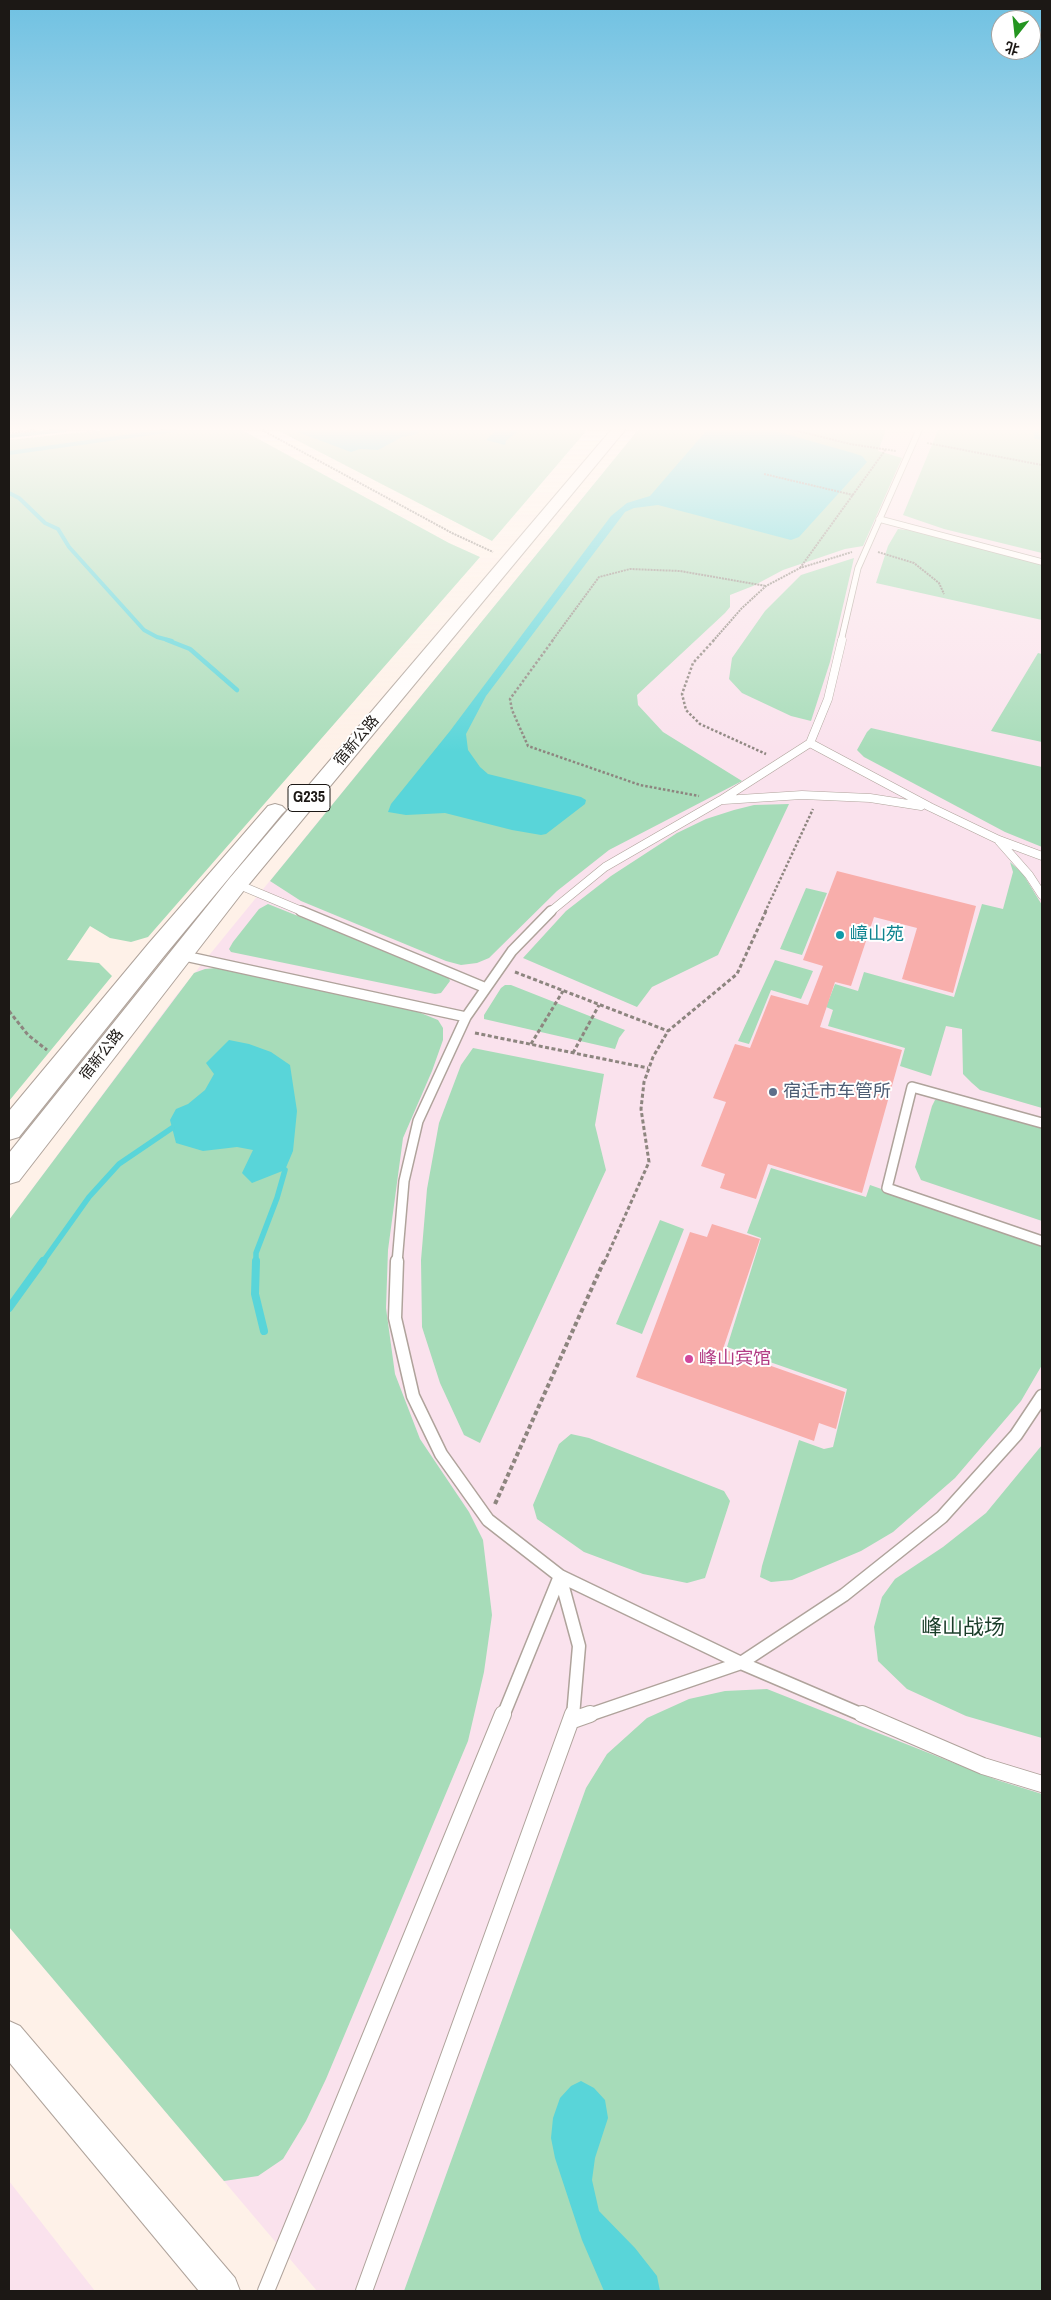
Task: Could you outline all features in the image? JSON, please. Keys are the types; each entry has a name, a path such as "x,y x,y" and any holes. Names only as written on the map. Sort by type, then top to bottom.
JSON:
{"highway":[{"name":"宿新公路","path":"9,1130 210,886 510,537"},
{"name":"宿新公路","path":"9,1174 179,955 528,537"}],"street":[{"path":"9,2037 222,2291"}],"lane":[{"path":"871,537 858,568 828,699 810,743 721,800 605,867 558,904 512,951 466,1017 418,1121 404,1181 397,1256 396,1318 413,1396 440,1454 488,1520 560,1576 741,1663 983,1766 1042,1784"},
{"path":"948,537 1042,562"},
{"path":"810,743 930,807 999,840 1042,856"},
{"path":"721,800 819,796 870,798 930,807"},
{"path":"999,840 1042,895"},
{"path":"237,884 486,988"},
{"path":"179,955 466,1017"},
{"path":"1042,1123 912,1086 887,1188 1042,1241"},
{"path":"573,1720 741,1663 844,1595 942,1517 1016,1435 1042,1396"},
{"path":"364,2291 573,1720 579,1646 560,1576"},
{"path":"266,2291 560,1576"}],"path":[{"path":"462,537 496,553"},
{"path":"800,568 822,537"},
{"path":"783,761 700,724 686,710 682,694 693,663 742,608 766,586 800,568 850,552 866,550 914,563 939,583 944,594"},
{"path":"721,800 640,785 528,746 512,710 510,699 599,577 630,569 680,571 766,586"},
{"path":"488,1520 649,1162 641,1109 644,1082 648,1068 668,1031 737,974 819,796"},
{"path":"501,967 668,1031"},
{"path":"531,1044 563,991"},
{"path":"573,1053 599,1005"},
{"path":"9,1011 28,1035 64,1063"},
{"path":"459,1029 648,1068"}],"shaded area":[{"path":"550,537 1042,537 1042,2291 317,2291 9,1927 9,1220 175,997"},
{"path":"9,2181 95,2291 9,2291"}],"green space":[{"path":"9,537 439,537 480,557 148,937 131,942 110,938 90,926 67,960 99,963 112,976 9,1101"},
{"path":"485,537 495,537 492,541"},
{"path":"550,537 867,537 863,546 845,549 783,570 753,586 730,595 730,607 725,613 637,695 638,705 663,732 742,781 609,850 557,891 489,958 477,963 461,965 446,961 301,901 270,881"},
{"path":"893,537 940,537 1042,564 1042,620 876,583 888,546"},
{"path":"978,537 1042,537 1042,553"},
{"path":"854,558 830,662 811,721 791,716 742,693 729,679 732,658 765,611 801,575"},
{"path":"1038,653 1042,654 1042,742 991,731"},
{"path":"871,728 1042,767 1042,847 1005,832 864,757 857,750"},
{"path":"789,804 718,955 652,987 637,1007 523,958 566,911 611,876 677,833 706,819 734,810 754,805"},
{"path":"1010,862 1023,874 1042,905 1042,1108 980,1090 972,1083 963,1074 962,1029 946,1026 931,1076 900,1066 905,1048 828,1026 833,1010 826,1007 835,984 858,991 864,972 954,997 982,904 1003,909 1013,872"},
{"path":"806,888 827,893 802,955 780,949"},
{"path":"268,904 448,976 450,981 441,993 435,994 231,952 229,949 233,942 259,909"},
{"path":"775,960 813,971 801,999 771,990 749,1044 738,1041"},
{"path":"216,968 416,1011 438,1020 443,1028 443,1040 432,1071 403,1138 388,1250 386,1308 395,1374 420,1439 469,1512 483,1540 492,1615 484,1672 468,1741 326,2079 306,2121 283,2159 258,2176 224,2181 9,1927 9,1220 194,973"},
{"path":"505,985 511,985 625,1030 619,1038 615,1049 484,1019 484,1015 501,988"},
{"path":"473,1048 604,1074 595,1125 606,1170 480,1443 464,1435 440,1383 422,1327 421,1260 427,1189 439,1123 461,1065"},
{"path":"939,1099 1042,1127 1042,1221 921,1180 915,1167 932,1106 935,1100"},
{"path":"771,1168 866,1197 870,1185 1042,1245 1042,1365 1021,1401 955,1478 893,1532 861,1551 792,1580 771,1582 760,1577 762,1566 799,1440 824,1449 833,1447 847,1389 727,1347 761,1238 747,1233"},
{"path":"660,1220 684,1229 642,1334 616,1324"},
{"path":"571,1434 589,1438 724,1491 730,1501 705,1578 687,1583 643,1574 584,1552 537,1519 533,1505 559,1444"},
{"name":"峰山战场","path":"1042,1445 1042,1738 966,1716 907,1689 878,1661 874,1627 882,1597 895,1579 943,1547 986,1513"},
{"path":"767,1689 997,1780 1042,1794 1042,2291 404,2291 586,1788 607,1754 647,1718 689,1699 725,1691"}],"water":[{"path":"595,537 606,537 486,696 466,734 468,750 480,767 488,774 581,797 586,800 585,804 546,834 541,835 512,830 445,813 406,815 388,812 391,804 450,731"},
{"path":"781,537 798,537 791,540"},
{"path":"229,1040 249,1044 271,1052 290,1065 297,1111 293,1151 285,1170 252,1183 242,1173 253,1150 237,1147 203,1151 176,1143 170,1120 176,1109 188,1104 205,1090 214,1074 206,1063"},
{"path":"581,2081 594,2088 605,2100 608,2118 595,2158 592,2180 599,2211 635,2248 657,2276 660,2291 604,2291 582,2240 555,2158 551,2138 553,2118 560,2098 571,2086"}],"building":[{"path":"837,871 976,906 953,993 902,979 917,928 874,917 851,986 835,982 820,1027 902,1050 862,1193 768,1164 756,1199 720,1188 725,1174 701,1166 726,1102 713,1098 735,1044 750,1048 771,995 808,1005 823,966 803,960"},
{"path":"712,1224 760,1239 723,1349 845,1392 836,1429 819,1423 814,1441 636,1377 690,1232 707,1237"}],"waterway":[{"path":"63,537 69,547 144,630 157,637 172,641"},
{"path":"167,640 190,649 237,690"},
{"path":"42,1263 89,1197 119,1164 172,1128"},
{"path":"256,1261 256,1253 277,1198 285,1170"},
{"path":"9,1308 43,1261"},
{"path":"256,1261 255,1294 264,1331"}],"place":[{"name":"嶂山苑","path":"840,935"},
{"name":"宿迁市车管所","path":"773,1092"},
{"name":"峰山宾馆","path":"689,1359"}]}
